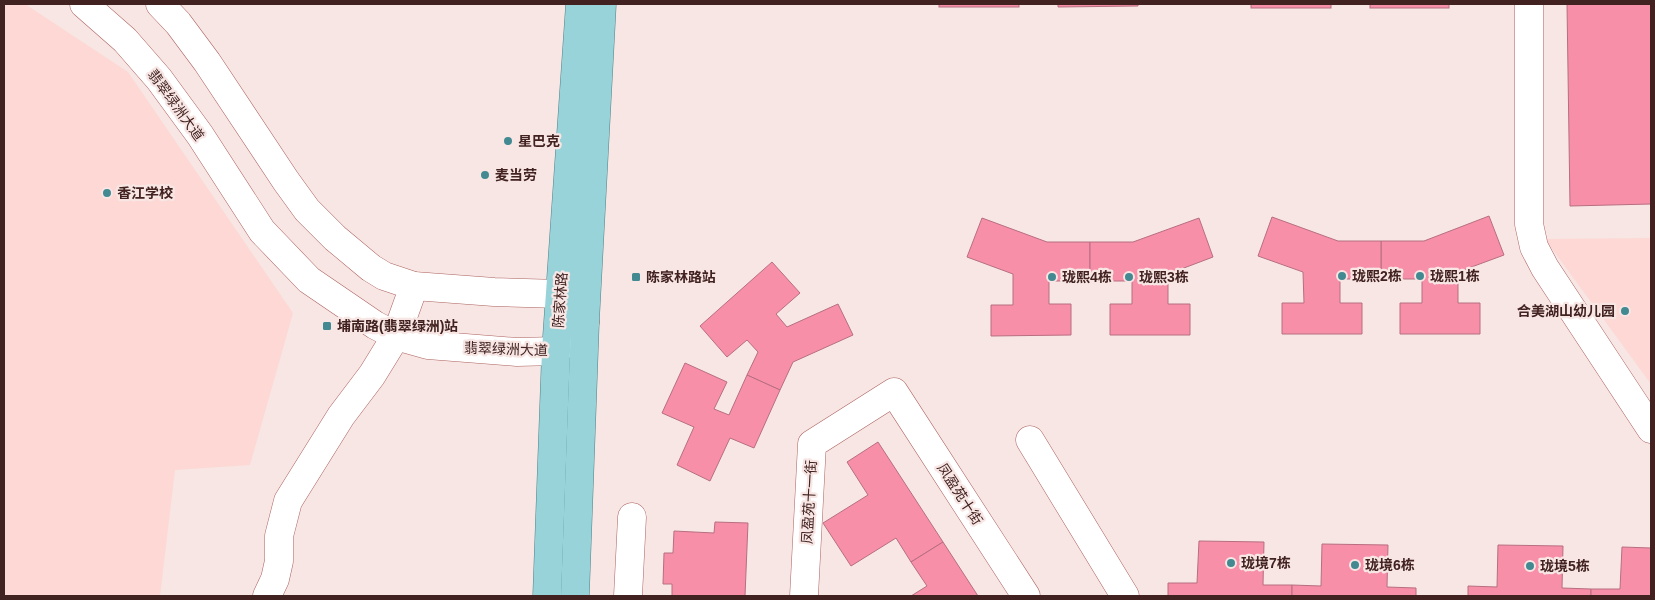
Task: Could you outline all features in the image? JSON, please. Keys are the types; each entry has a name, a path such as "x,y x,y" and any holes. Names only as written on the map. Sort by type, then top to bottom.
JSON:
{"main road":[{"name":"陈家林路","path":"547,596 556,351 580,4"},
{"name":"陈家林路","path":"575,596 602,4"}],"street":[{"name":"翡翠绿洲大道","path":"84,4 125,40 159,79 200,135 262,230 309,280 375,325 396,336 428,345 517,352 556,351 586,322"},
{"path":"160,4 207,62 307,210 335,238 371,268 384,276 414,286 494,292 560,294 586,322"},
{"path":"1529,4 1529,224 1534,247 1545,268 1651,429"},
{"path":"267,596 275,579 279,560 279,536 288,501 336,424 372,375 396,336 414,286"},
{"name":"凤盈苑十一街","path":"804,596 812,444 894,392"},
{"name":"凤盈苑十街","path":"894,392 1026,596"},
{"path":"1030,440 1125,596"},
{"path":"628,596 632,517"}],"shaded area":[{"name":"香江学校","path":"4,4 25,4 128,72 293,313 250,465 175,470 160,596 4,596"},
{"name":"合美湖山幼儿园","path":"1651,238 1651,384 1545,239"}],"building":[{"path":"939,4 1019,4 1019,7 939,7"},
{"path":"1058,4 1138,4 1138,6 1058,7"},
{"path":"1251,4 1331,4 1331,8 1251,8"},
{"path":"1370,4 1449,4 1449,8 1370,8"},
{"path":"1567,4 1651,4 1651,204 1570,206"},
{"name":"珑熙1栋","path":"1489,216 1504,255 1458,272 1458,303 1480,303 1480,334 1400,334 1400,303 1422,303 1422,279 1381,279 1381,241 1424,241"},
{"name":"珑熙2栋","path":"1272,217 1338,241 1381,241 1381,279 1340,279 1340,303 1362,303 1362,334 1282,334 1282,303 1304,303 1303,272 1258,256"},
{"name":"珑熙4栋","path":"982,218 1047,242 1090,242 1090,281 1049,281 1049,304 1071,304 1071,335 991,336 991,305 1013,305 1013,274 967,257"},
{"name":"珑熙3栋","path":"1199,218 1213,257 1168,274 1168,304 1190,304 1190,335 1110,335 1110,304 1132,304 1132,281 1090,281 1090,242 1133,242"},
{"path":"772,262 800,293 776,314 787,327 838,304 853,335 793,362 780,390 747,375 758,352 747,340 727,357 700,326"},
{"path":"685,363 727,382 714,409 729,415 747,375 780,390 754,448 730,438 710,481 677,465 694,427 662,413"},
{"path":"878,442 943,542 911,562 896,538 851,566 823,523 868,495 847,462"},
{"path":"715,522 748,523 745,596 672,596 672,584 663,584 664,553 673,553 674,531 714,533"},
{"name":"珑境7栋","path":"1199,541 1264,542 1263,585 1292,585 1292,596 1168,596 1168,583 1197,583"},
{"path":"943,542 978,596 911,596 927,586 911,562"},
{"name":"珑境6栋","path":"1322,544 1388,545 1387,587 1416,588 1416,596 1292,596 1292,585 1321,586"},
{"name":"珑境5栋","path":"1498,545 1563,546 1562,588 1591,589 1591,596 1468,596 1468,586 1497,587"},
{"path":"1622,547 1651,548 1651,596 1591,596 1591,589 1620,589"}],"place":[{"name":"星巴克","path":"508,141"},
{"name":"麦当劳","path":"485,175"},
{"name":"香江学校","path":"107,193"},
{"name":"珑熙2栋","path":"1342,276"},
{"name":"珑熙1栋","path":"1420,276"},
{"name":"陈家林路站","path":"636,277"},
{"name":"珑熙4栋","path":"1052,277"},
{"name":"珑熙3栋","path":"1129,277"},
{"name":"合美湖山幼儿园","path":"1625,311"},
{"name":"埔南路(翡翠绿洲)站","path":"327,326"},
{"name":"珑境7栋","path":"1231,563"},
{"name":"珑境6栋","path":"1355,565"},
{"name":"珑境5栋","path":"1530,566"}]}
